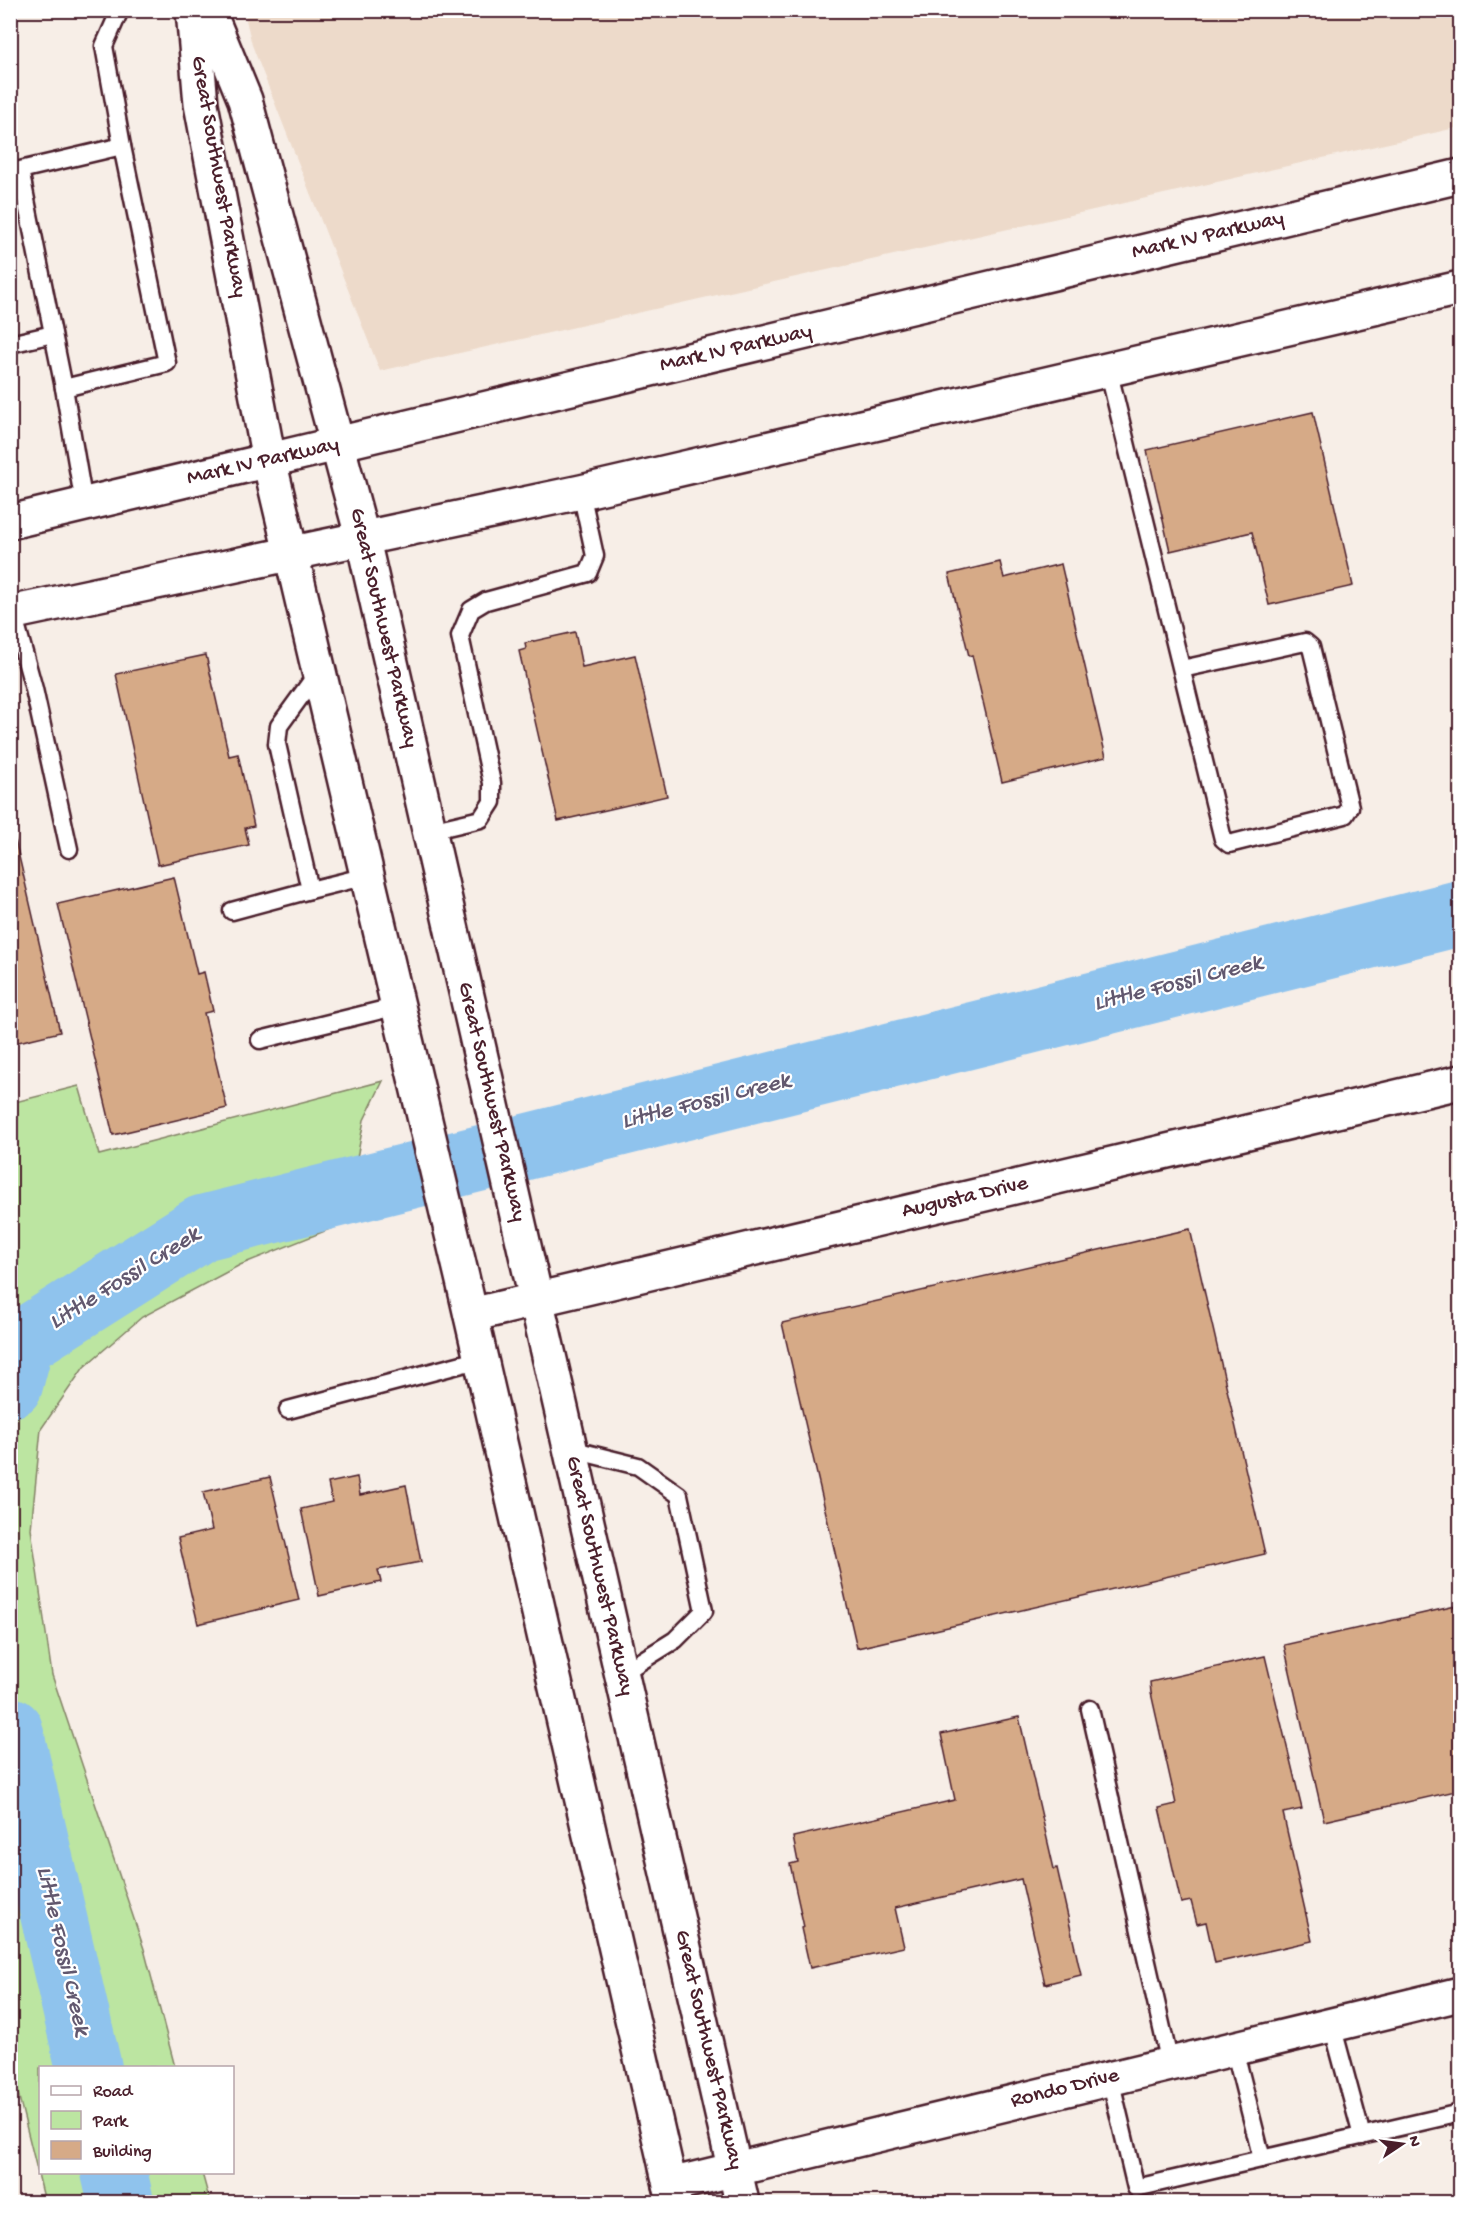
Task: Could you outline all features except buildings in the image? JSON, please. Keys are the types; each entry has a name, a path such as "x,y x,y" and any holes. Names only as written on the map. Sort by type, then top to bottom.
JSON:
{"street":[{"name":"Great Southwest Parkway","path":"193,10 201,104 270,460 471,1315 672,2194"},
{"name":"Great Southwest Parkway","path":"208,10 245,100 363,540 742,2202"},
{"name":"Mark IV Parkway","path":"10,522 1461,176"},
{"path":"12,613 581,492 1461,288"},
{"name":"Augusta Drive","path":"471,1315 1461,1082"},
{"name":"Rondo Drive","path":"672,2194 735,2169 1461,1994"}],"lane":[{"path":"64,388 166,363 104,46 120,10"},
{"path":"84,504 64,388 20,170 122,146"},
{"path":"10,344 53,334"},
{"path":"1108,369 1182,669 1224,839 1229,844 1345,815 1350,807 1311,647 1305,642 1182,669"},
{"path":"430,831 481,819 492,802 492,783 460,636 471,610 486,601 588,573 595,556 581,492"},
{"path":"12,613 34,689 69,849"},
{"path":"310,890 277,744 279,726 319,670"},
{"path":"232,911 368,876"},
{"path":"260,1040 398,1006"},
{"path":"288,1410 481,1359"},
{"path":"570,1449 638,1466 678,1495 704,1611 675,1640 621,1673"},
{"path":"1090,1709 1170,2064"},
{"path":"1332,2025 1362,2136"},
{"path":"1234,2048 1262,2159"},
{"path":"1110,2078 1136,2188 1461,2113"}],"shaded area":[{"path":"244,11 1460,11 1460,127 380,371 252,45"}],"green space":[{"path":"383,1081 364,1120 345,1223 240,1265 142,1317 84,1367 41,1429 31,1529 52,1675 144,1949 175,2066 39,2066 39,2174 202,2174 210,2202 45,2202 10,2061 11,1103 79,1086 99,1155"}],"waterway":[{"name":"Little Fossil Creek","path":"10,1385 21,1343 202,1228 1460,913"},
{"name":"Little Fossil Creek","path":"10,1730 89,2066"},
{"name":"Little Fossil Creek","path":"114,2174 121,2202"}]}
